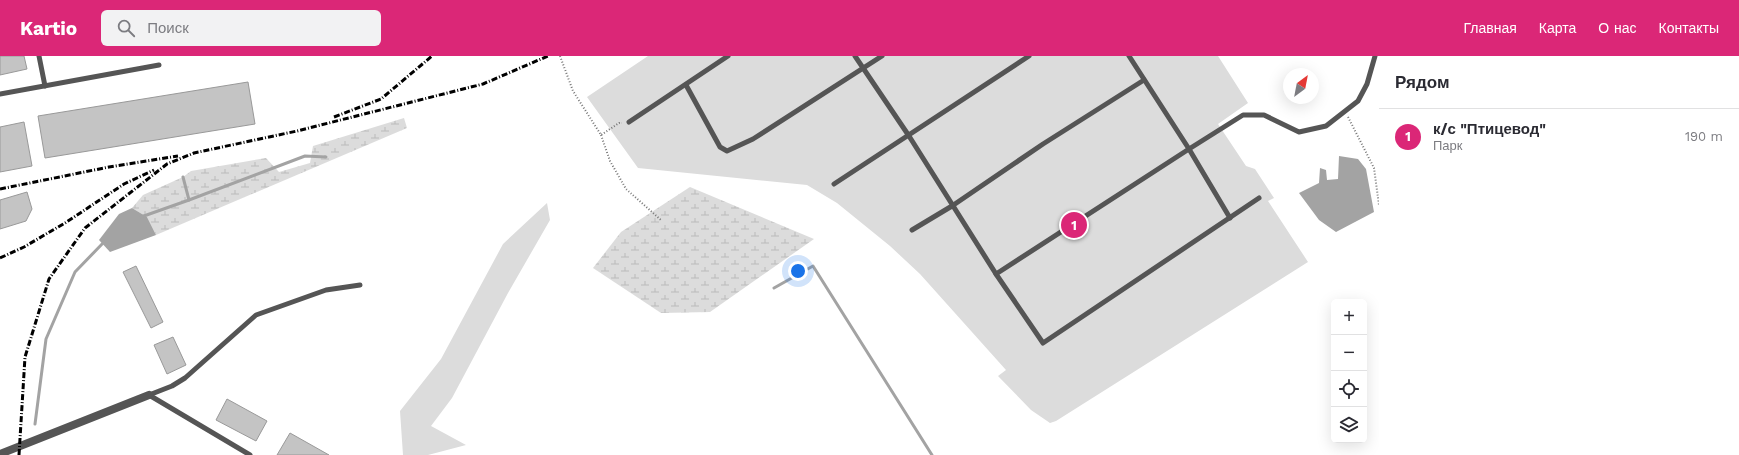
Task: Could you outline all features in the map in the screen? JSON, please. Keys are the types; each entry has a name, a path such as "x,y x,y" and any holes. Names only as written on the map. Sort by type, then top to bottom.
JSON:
{"street":[{"path":"0,454 149,395"}],"lane":[{"path":"40,56 45,86"},
{"path":"629,122 728,56"},
{"path":"854,56 909,136 996,274 1043,343 1259,198"},
{"path":"686,84 720,147 727,151 753,140 863,70 882,56"},
{"path":"834,184 1029,56"},
{"path":"1129,56 1230,218"},
{"path":"996,274 1243,115 1264,115 1299,132 1326,126 1358,102 1367,84 1375,56"},
{"path":"0,94 159,65"},
{"path":"912,230 952,206 1043,144 1144,80"},
{"path":"149,395 172,386 185,378 256,315 326,290 360,285"},
{"path":"149,395 250,455"}],"path":[{"path":"560,56 573,91 601,135 610,161 626,189 661,220"},
{"path":"1346,112 1352,127 1374,168 1379,205"},
{"path":"601,135 619,123 629,122"}],"green space":[{"path":"648,56 1218,56 1248,103 1218,124 1246,166 1255,169 1274,198 1268,201 1308,262 1056,421 1050,423 1031,410 998,376 1006,370 920,274 890,246 837,203 807,185 638,168 587,97"},
{"path":"404,118 407,128 156,235 147,217 132,208 143,195 183,177 191,171 266,158 279,172 310,163 313,146"},
{"path":"690,187 814,239 710,312 661,313 593,268 621,232"},
{"path":"547,203 550,220 508,293 452,398 431,426 466,445 428,455 403,455 400,411 441,359 503,244"}],"shaded area":[{"path":"1339,156 1358,159 1366,169 1374,212 1336,232 1319,220 1299,193 1319,183 1320,168 1326,170 1327,180 1338,179"},
{"path":"132,208 147,217 156,235 110,252 99,240 119,214"}],"building":[{"path":"0,56 24,56 27,69 0,75"},
{"path":"248,82 255,124 45,158 38,116"},
{"path":"24,122 32,166 0,172 0,127"},
{"path":"27,192 32,209 26,221 0,229 0,200"},
{"path":"136,266 163,322 151,328 123,272"},
{"path":"173,337 186,365 167,374 154,345"},
{"path":"227,399 267,421 256,441 216,420"},
{"path":"290,433 329,455 277,455"}],"waterway":[{"path":"183,177 189,200 305,156 326,157"},
{"path":"141,217 189,200"},
{"path":"35,424 46,339 75,272 104,242"},
{"path":"774,288 813,266 932,455"}],"railway":[{"path":"334,117 381,99 432,56"},
{"path":"19,455 25,357 49,279 85,228 167,164 194,153 297,131 483,84 548,56"},
{"path":"0,189 109,167 178,156"},
{"path":"0,258 24,247 65,223 124,184 154,170"}],"place":[{"name":"к/с \"Птицевод\"","path":"1074,225"}]}
